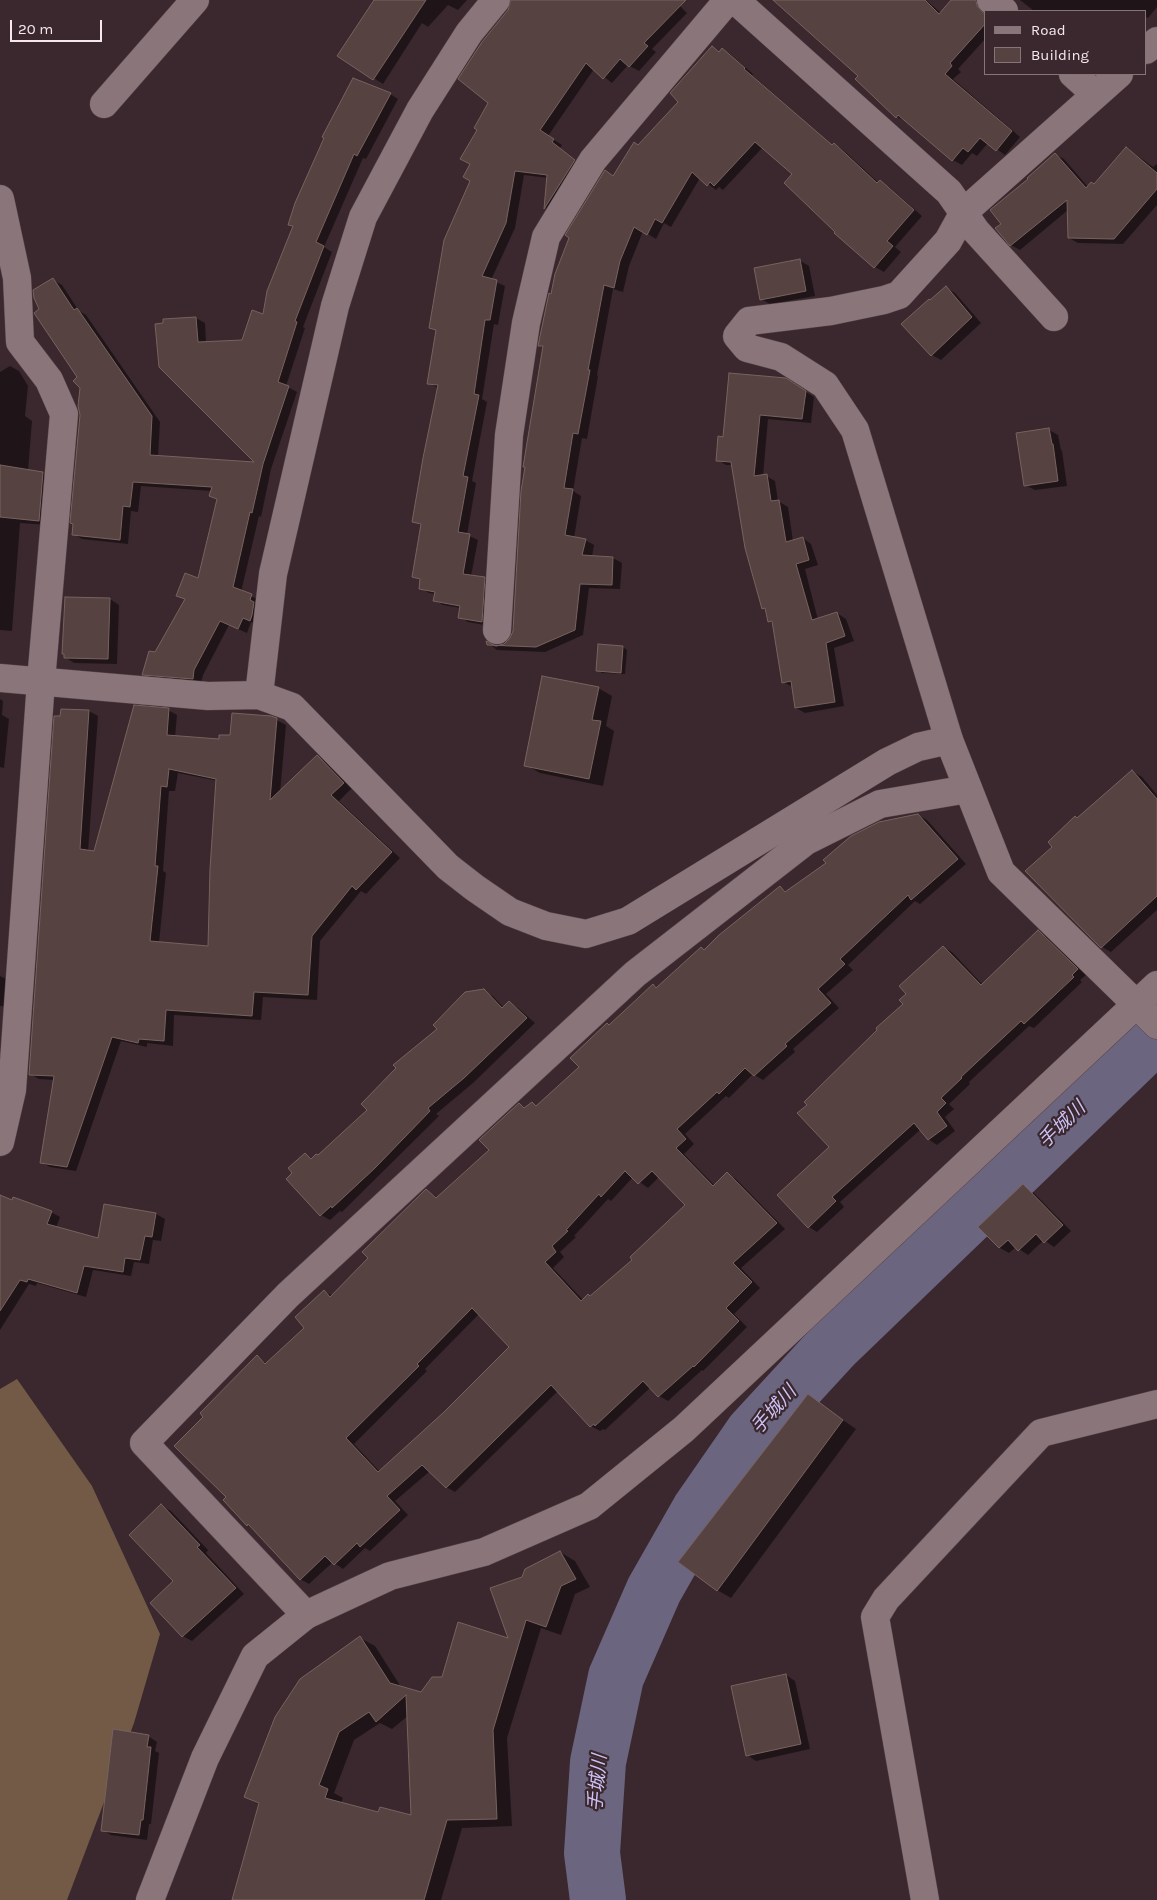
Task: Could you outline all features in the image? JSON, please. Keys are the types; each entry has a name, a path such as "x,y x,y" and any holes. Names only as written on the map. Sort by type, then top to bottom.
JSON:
{"street":[{"path":"104,104 195,0"},
{"path":"259,695 273,574 335,306 363,217 420,110 469,33 496,0"},
{"path":"497,630 509,435 526,322 546,237 593,160 728,0"},
{"path":"735,0 949,192 976,230 1054,317"},
{"path":"991,0 1003,10"},
{"path":"1147,49 1157,41"},
{"path":"1074,75 1095,94"},
{"path":"1118,75 964,212 948,241 899,295 831,311 749,322 738,336 747,348 781,357 825,385 855,430 949,740 1001,872 1157,1025"},
{"path":"0,199 17,278 20,342 49,380 64,414 41,681 12,1090 0,1142"},
{"path":"0,678 208,696 259,695 292,707 448,867 475,888 510,912 546,926 586,934 628,920 887,762 918,747 949,740"},
{"path":"306,1615 144,1442 288,1295 635,974 806,841 880,804 968,789"},
{"path":"150,1900 205,1758 254,1656 306,1615 390,1576 484,1552 589,1506 684,1429 1157,985"},
{"path":"925,1900 875,1617 886,1599 1041,1433 1157,1404"}],"shaded area":[{"path":"17,1379 92,1486 160,1634 134,1723 67,1900 0,1900 0,1389"}],"building":[{"path":"374,0 426,0 373,80 337,56"},
{"path":"511,0 686,0 644,43 648,46 629,67 620,59 603,79 586,63 540,130 554,139 552,142 575,160 544,209 547,175 515,171 506,223 482,276 497,280 490,320 485,320 474,394 479,395 463,476 468,477 458,532 470,534 463,574 485,577 482,622 458,618 460,606 433,601 435,592 419,589 420,579 412,577 421,524 412,522 438,385 427,384 436,330 429,328 444,240 470,181 463,177 470,164 460,159 477,130 474,128 488,103 458,79 482,42 508,10"},
{"path":"773,0 925,0 939,14 951,0 976,0 977,6 984,14 984,25 950,63 952,66 945,74 1012,131 996,151 980,138 968,152 963,148 952,161 898,115 896,118 855,79 858,76"},
{"path":"712,46 719,52 722,48 832,145 834,143 877,183 880,180 914,210 887,241 893,246 874,268 834,233 784,183 792,174 755,142 714,186 710,182 707,186 692,172 662,223 655,219 647,235 634,227 620,261 614,288 604,285 578,434 573,433 564,488 573,489 565,535 586,539 582,555 613,557 612,585 580,584 575,630 536,647 498,645 504,644 510,638 513,631 521,491 525,467 523,467 543,346 538,346 549,293 551,294 555,274 569,238 565,235 605,170 613,176 634,142 638,145 678,102 670,93"},
{"path":"353,78 391,93 357,156 354,154 316,242 324,246 295,321 297,322 278,382 289,386 263,464 233,587 252,594 250,600 254,602 250,621 243,618 238,629 220,621 194,670 193,679 142,675 149,651 155,652 185,599 176,596 185,573 198,578 217,499 209,496 212,487 133,482 130,507 123,506 120,540 72,535 73,524 70,523 80,415 78,406 80,388 73,381 77,377 34,313 39,309 33,290 53,278 74,310 77,308 152,416 150,455 254,462 159,367 155,324 163,323 163,319 196,317 198,342 242,340 252,310 263,314 267,291 293,226 288,225 295,203 324,138 322,137"},
{"path":"1126,147 1157,173 1157,189 1114,239 1068,238 1067,200 1010,246 995,228 1001,224 990,210 1028,179 1055,153 1086,188 1091,182 1094,184"},
{"path":"800,259 806,291 760,300 754,268"},
{"path":"946,286 972,317 931,356 901,324"},
{"path":"729,373 786,378 806,391 802,419 760,415 754,476 767,474 771,501 779,500 786,542 803,537 809,560 796,564 812,620 837,612 845,636 826,643 835,702 795,708 791,681 782,683 772,621 768,622 765,608 762,609 745,548 731,462 716,461 718,436 723,437"},
{"path":"1049,428 1058,481 1024,486 1016,433"},
{"path":"0,465 43,472 39,521 0,517"},
{"path":"65,597 110,598 108,659 64,658 64,654 62,654"},
{"path":"486,641 495,645 487,645"},
{"path":"598,644 623,646 621,673 596,671"},
{"path":"542,676 599,687 592,720 601,721 589,779 524,766"},
{"path":"134,705 169,708 167,735 219,739 219,735 230,735 232,713 277,718 270,800 317,755 344,783 331,795 392,852 356,890 352,886 312,936 308,995 254,992 252,1016 166,1010 164,1041 139,1039 138,1043 112,1037 67,1167 40,1163 54,1076 29,1075 54,716 60,716 61,709 89,710 80,849 94,851","holes":["169,769 216,779 210,869 208,946 150,941 158,866 155,866 161,786 167,787"]},
{"path":"1132,770 1157,799 1157,896 1101,948 1025,871 1052,847 1048,842 1075,816 1077,818"},
{"path":"918,814 958,859 911,900 908,895 840,959 845,964 818,989 831,1003 785,1044 787,1046 754,1076 745,1068 719,1094 717,1092 677,1129 686,1139 676,1148 713,1186 727,1172 777,1223 733,1263 752,1282 726,1308 739,1321 694,1367 658,1397 643,1381 595,1426 594,1424 590,1427 551,1385 446,1488 422,1465 387,1496 400,1510 360,1547 357,1543 334,1565 325,1556 300,1580 223,1500 226,1497 174,1446 203,1417 200,1413 257,1355 265,1364 304,1328 295,1317 324,1290 330,1297 368,1258 362,1252 426,1189 436,1198 489,1150 479,1140 519,1103 524,1108 532,1102 536,1106 579,1067 570,1058 607,1023 609,1025 653,984 656,988 701,947 704,950 719,935 780,886 785,892 826,863 823,860 851,836 879,822","holes":["625,1171 638,1184 652,1171 685,1205 630,1257 632,1260 590,1296 588,1294 581,1301 545,1262 556,1252 552,1246 568,1231 566,1230 599,1194 601,1197","472,1308 509,1347 444,1412 378,1472 346,1438 419,1366 417,1364"]},
{"path":"1038,930 1078,969 1072,975 1074,977 1024,1024 1021,1021 941,1098 946,1103 937,1112 947,1126 928,1140 914,1123 832,1197 836,1201 808,1228 777,1195 829,1147 797,1113 807,1105 804,1102 877,1030 876,1028 903,1004 899,1000 906,994 899,986 943,946 981,985"},
{"path":"484,989 502,1008 509,1001 527,1018 464,1078 428,1108 430,1111 375,1168 332,1208 331,1206 320,1216 286,1179 292,1173 288,1168 305,1153 311,1159 316,1154 318,1155 367,1110 361,1104 396,1068 393,1065 437,1029 433,1025 465,992"},
{"path":"1023,1184 1063,1225 1044,1243 1036,1234 1018,1251 1008,1240 999,1248 978,1227"},
{"path":"0,1195 12,1200 13,1197 52,1211 47,1224 98,1238 104,1204 156,1213 152,1237 145,1236 140,1260 125,1258 123,1272 84,1266 77,1293 28,1279 27,1282 20,1280 0,1311"},
{"path":"808,1394 843,1420 717,1591 678,1562"},
{"path":"161,1504 200,1545 197,1547 236,1588 182,1637 150,1603 173,1581 129,1535"},
{"path":"560,1551 576,1579 561,1586 546,1627 526,1620 493,1730 497,1819 447,1820 424,1900 232,1900 259,1803 244,1797 275,1717 300,1679 360,1636 390,1683 421,1692 432,1677 442,1677 458,1622 508,1638 490,1588 522,1577 525,1569","holes":["406,1695 411,1815 380,1807 378,1812 325,1798 328,1789 319,1785 339,1732 369,1712 376,1722"]},
{"path":"786,1674 801,1744 746,1756 731,1686"},
{"path":"113,1729 149,1735 147,1747 151,1747 143,1820 141,1820 139,1835 101,1831"}],"waterway":[{"name":"手城川","path":"598,1900 592,1853 598,1762 616,1677 654,1590 699,1511 753,1433 834,1345 1157,1034"}]}
